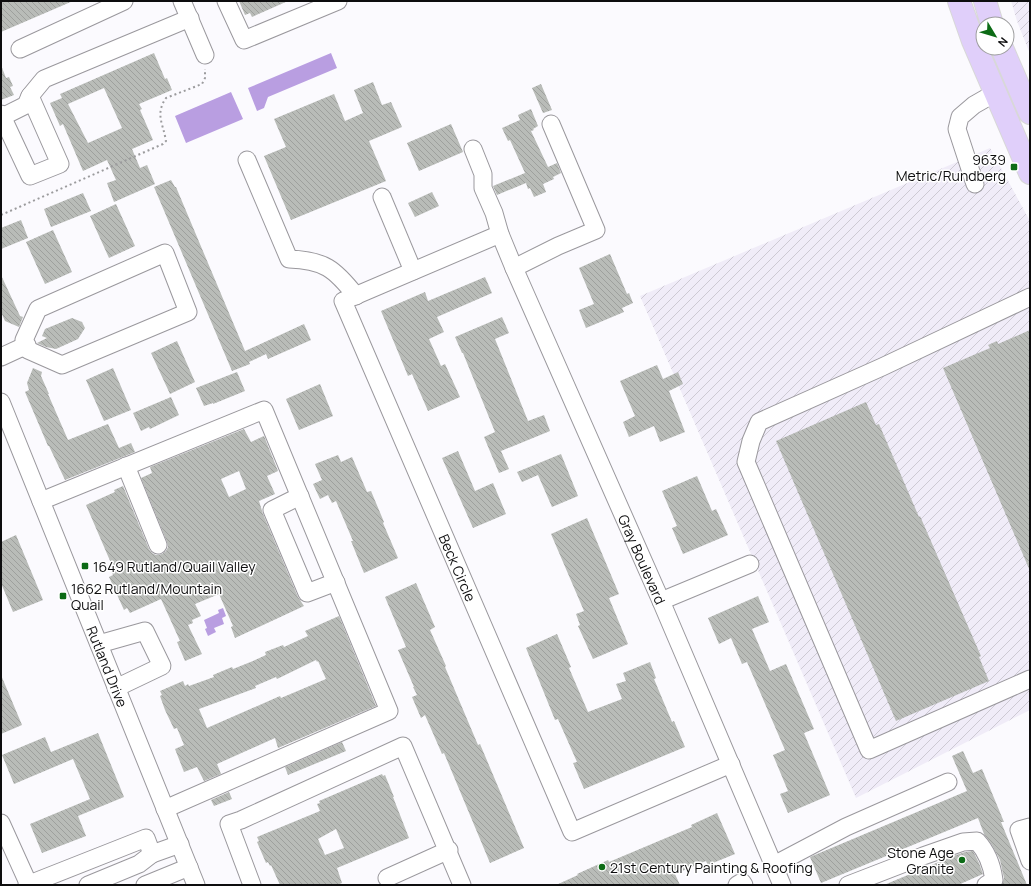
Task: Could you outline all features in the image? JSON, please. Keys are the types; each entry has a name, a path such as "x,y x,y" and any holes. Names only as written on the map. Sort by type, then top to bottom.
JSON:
{"main road":[{"path":"959,1 973,42 1030,173"},
{"path":"984,1 989,16"},
{"path":"1005,56 1030,113"}],"street":[{"path":"20,49 124,1"},
{"path":"182,1 205,55"},
{"path":"226,1 244,40 338,1"},
{"path":"30,96 60,164 30,176 2,116 26,105 30,96 44,79 190,18"},
{"path":"975,184 957,128 960,117 974,105 995,93"},
{"path":"514,268 558,246 596,230 552,124"},
{"name":"Gray Boulevard","path":"473,149 483,174 483,188 494,213 500,234 514,268 661,601 782,885"},
{"path":"247,160 289,259 306,259 327,266 341,277 356,296"},
{"path":"382,197 413,271"},
{"name":"Beck Circle","path":"500,234 343,301 572,832 731,764"},
{"path":"165,253 188,312 62,365 28,350 26,345 24,340 38,309 165,253"},
{"path":"1030,298 759,422 751,441 746,462 869,750 1030,679"},
{"path":"1,357 26,345"},
{"name":"Rutland Drive","path":"1,402 196,885"},
{"path":"41,501 264,410 389,711 165,809"},
{"path":"126,466 158,545"},
{"path":"300,496 272,510 295,565 307,593 336,582"},
{"path":"661,601 750,564"},
{"path":"99,644 145,631 162,666 116,688"},
{"path":"252,885 229,824 241,820 404,746 449,850 462,885"},
{"path":"774,865 846,827 948,782"},
{"path":"1,823 28,885 146,838 152,854"},
{"path":"1030,827 1019,830 1030,860"},
{"path":"848,885 922,856 963,842 977,841 984,849 992,868 994,880 986,885"},
{"path":"88,885 139,864 152,854 180,844"},
{"path":"387,878 449,850"},
{"path":"145,885 189,867"},
{"path":"737,885 742,882 744,885"}],"path":[{"path":"1,215 163,144 166,141 159,113 160,107 166,98 202,84 205,78 205,55"}],"shaded area":[{"path":"1011,1 1030,1 1030,54 1017,21"},
{"path":"331,53 337,68 268,97 264,108 257,111 248,88"},
{"path":"231,92 243,119 186,143 175,116"},
{"path":"990,148 1030,221 1030,710 856,798 640,296"},
{"path":"223,608 226,616 222,618 224,624 214,628 216,632 208,636 205,629 207,628 204,620 219,613 218,610"}],"building":[{"path":"5,1 73,1 1,32 1,3"},
{"path":"239,1 288,1 252,17 250,13 245,15"},
{"path":"154,53 165,79 167,78 172,90 139,104 142,109 140,110 153,140 132,149 140,168 147,165 155,184 114,202 107,183 116,180 107,160 83,171 63,124 60,126 50,103 62,98 60,94","holes":["104,88 122,128 88,143 68,104"]},
{"path":"1,65 6,78 9,77 13,86 10,87 14,95 1,100"},
{"path":"373,82 382,105 391,102 402,127 369,141 386,181 291,220 264,156 286,147 274,119 334,94 345,121 363,113 354,90"},
{"path":"541,84 552,110 543,113 532,88"},
{"path":"531,109 538,126 531,131 548,167 557,163 561,173 553,177 554,179 543,184 546,192 534,197 530,188 528,189 526,183 497,195 493,186 525,173 510,140 508,141 502,128 520,120 518,115"},
{"path":"451,124 463,152 419,171 407,143"},
{"path":"171,180 176,187 245,351 304,324 311,340 268,359 266,354 249,362 250,364 232,371 154,187"},
{"path":"432,192 439,206 415,217 408,203"},
{"path":"83,193 91,211 51,227 44,209"},
{"path":"116,204 135,246 109,258 90,216"},
{"path":"21,220 28,238 1,249 1,228"},
{"path":"53,230 72,272 45,284 26,242"},
{"path":"610,254 627,294 629,293 633,303 622,308 624,312 586,328 579,310 594,304 579,268"},
{"path":"1,275 20,316 23,317 19,327 5,321 1,312"},
{"path":"485,277 492,293 437,317 444,332 429,339 441,366 445,364 460,397 428,411 412,374 408,376 381,311 425,292 428,301"},
{"path":"502,317 509,333 495,339 528,421 544,415 550,431 501,451 509,469 499,473 484,437 495,432 455,337"},
{"path":"72,318 82,322 85,328 78,339 56,349 37,343 47,338 42,336 45,329"},
{"path":"1030,330 1030,571 943,368 990,348 988,345 997,341 998,344"},
{"path":"177,341 195,382 170,394 151,353"},
{"path":"657,365 663,379 678,372 683,384 669,391 685,432 660,442 654,426 629,437 623,422 635,416 620,381"},
{"path":"33,368 42,372 41,376 68,440 108,424 119,448 131,443 135,452 65,480 48,446 25,392 29,390 27,383"},
{"path":"113,368 131,410 104,421 86,380"},
{"path":"237,372 245,391 213,404 204,406 196,388"},
{"path":"320,384 333,416 299,430 286,399"},
{"path":"171,397 179,415 150,429 149,427 141,431 133,413"},
{"path":"866,402 876,425 879,424 919,517 920,516 981,656 979,657 989,681 896,721 776,441"},
{"path":"244,429 251,442 264,436 278,471 267,476 275,494 259,501 298,597 304,606 235,638 231,627 233,626 219,594 195,604 201,616 192,620 193,623 188,625 202,654 185,661 177,642 180,641 161,599 130,613 127,608 124,610 109,577 113,575 111,571 114,570 86,505 115,492 114,490 123,486 149,549 156,555 162,554 168,547 167,542 141,478 152,473 150,467","holes":["239,471 246,489 229,497 221,479"]},
{"path":"458,451 475,491 493,483 506,514 473,528 442,458"},
{"path":"561,454 578,496 552,507 538,475 522,482 517,472"},
{"path":"338,455 341,462 352,457 367,492 371,491 398,558 364,573 351,541 353,541 336,501 332,503 328,495 320,499 313,484 322,480 315,464"},
{"path":"697,476 712,511 716,509 728,535 683,554 672,528 677,526 662,491"},
{"path":"587,518 619,594 609,598 628,644 593,659 578,626 580,625 576,614 584,611 551,534"},
{"path":"16,535 43,600 13,612 1,583 1,542"},
{"path":"416,583 435,627 430,630 446,666 445,667 478,745 480,744 524,848 490,863 444,753 442,754 425,715 421,718 412,697 417,695 398,650 406,647 385,597"},
{"path":"758,596 769,622 752,629 770,671 786,664 814,729 804,733 830,795 788,813 780,794 788,791 773,755 785,750 747,662 742,664 731,638 719,644 708,618"},
{"path":"339,616 376,706 278,748 275,738 217,764 221,774 204,781 197,767 184,772 175,749 184,745 177,728 174,729 165,710 160,696 162,695 160,691 183,681 185,686 188,684 189,686 214,677 213,675 232,667 233,669 253,661 266,655 265,652 283,645 284,647 308,636 305,631","holes":["316,660 317,662 318,661 326,679 281,698 280,696 207,728 199,709 256,688 255,686 276,677 277,679"]},
{"path":"557,634 571,667 569,668 588,712 622,699 616,684 626,681 623,673 650,662 656,678 654,679 672,722 674,721 685,747 584,789 573,763 577,762 558,719 555,720 526,648"},
{"path":"1,675 22,725 1,734"},
{"path":"98,733 124,797 78,816 86,836 42,853 30,824 90,799 73,759 14,784 2,755 45,737 51,752"},
{"path":"342,742 346,751 288,775 285,767"},
{"path":"963,751 973,773 982,769 1004,822 1001,822 1027,885 1002,885 1004,878 1000,860 984,834 978,818 821,883 810,857 967,791 952,756"},
{"path":"382,774 383,776 385,775 409,838 337,868 342,883 337,885 280,885 271,865 270,866 268,862 266,863 257,842 259,841 257,837 320,811 317,804 320,803 319,801","holes":["336,829 344,848 325,855 318,839"]},
{"path":"229,792 232,799 214,806 211,800"},
{"path":"717,813 735,854 708,865 706,861 675,874 680,885 556,885 608,860 609,862 692,827 691,825"},
{"name":"Stone Age Granite","path":"973,851 983,874 958,885 884,885 953,856"}],"place":[{"name":"9639 Metric/Rundberg","path":"1014,167"},
{"name":"1649 Rutland/Quail Valley","path":"85,566"},
{"name":"1662 Rutland/Mountain Quail","path":"63,596"},
{"name":"Stone Age Granite","path":"962,860"},
{"name":"21st Century Painting & Roofing","path":"602,867"}]}
